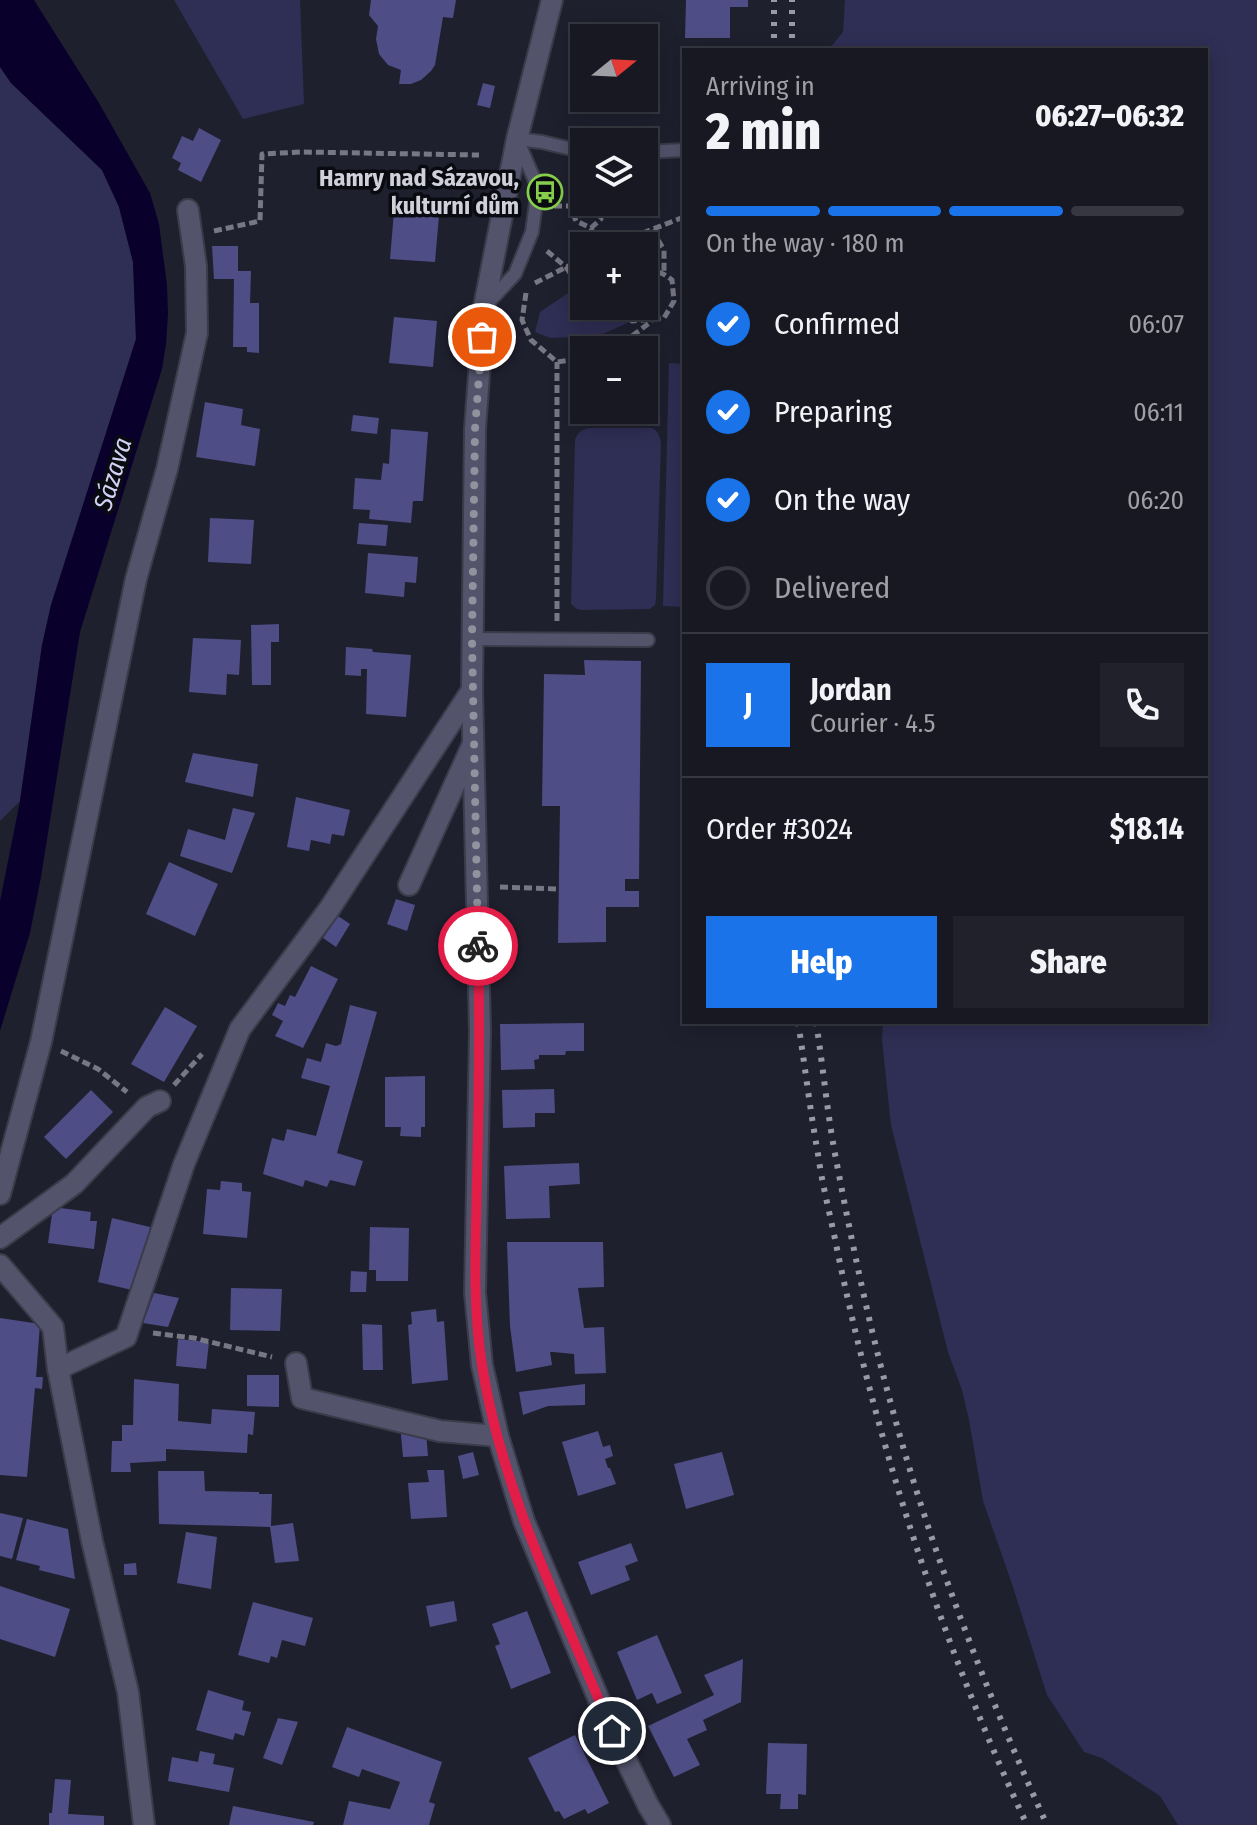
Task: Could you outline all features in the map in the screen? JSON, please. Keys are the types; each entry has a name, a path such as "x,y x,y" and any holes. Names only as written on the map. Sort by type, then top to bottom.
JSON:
{"street":[{"path":"552,0 517,139 484,307 475,429 472,690 480,1032 475,1293 482,1365 498,1436 524,1521 612,1731 660,1825"},
{"path":"0,1194 41,1042 136,579 167,469 197,333 196,266 188,210"},
{"path":"58,1369 126,1337 184,1164 240,1029 330,908 472,690"},
{"path":"409,885 473,744"},
{"path":"0,1238 74,1184 153,1104"},
{"path":"0,1265 53,1327 58,1369 92,1541 128,1692 144,1825"},
{"path":"296,1363 302,1398 440,1431 498,1436"}],"lane":[{"path":"517,139 570,149"},
{"path":"484,307 515,274 532,232 538,188 517,139"},
{"path":"658,151 682,150"},
{"path":"472,639 648,640"}],"path":[{"path":"214,231 260,221 262,154 479,155"},
{"path":"550,206 570,206"},
{"path":"574,216 576,221 591,228 593,232"},
{"path":"591,228 601,216"},
{"path":"647,232 682,218"},
{"path":"652,230 664,250 664,274"},
{"path":"544,248 570,273"},
{"path":"658,271 672,280 674,301 664,318 658,319"},
{"path":"527,287 522,320 531,340 557,362 570,360"},
{"path":"632,320 653,320"},
{"path":"632,336 653,320"},
{"path":"557,362 557,639"},
{"path":"495,887 559,889"},
{"path":"41,1042 98,1069 153,1104"},
{"path":"128,1330 194,1338 296,1363"}],"shaded area":[{"path":"174,0 300,0 304,104 243,119"},
{"path":"845,0 1257,0 1257,1825 1178,1825 1160,1796 1102,1758 1084,1752 1047,1695 983,1501 962,1390 948,1352 891,1125 882,1040 883,1024 1208,1024 1208,48 830,48 843,32"},
{"path":"0,67 11,83 102,170 119,207 133,262 136,339 51,605 42,645 20,801 0,821"},
{"path":"570,292 570,320 632,321 598,336 550,338 535,332 540,312"},
{"path":"669,363 682,364 682,607 663,606"},
{"path":"589,428 651,428 660,437 656,600 650,609 582,610 571,604 575,440 580,432"}],"water":[{"name":"Sázava","path":"0,0 34,0 99,103 150,193 159,224 168,314 162,369 80,632 30,933 0,1031 0,901 20,801 42,645 51,605 136,339 133,262 119,207 102,170 11,83 0,67"}],"building":[{"path":"371,0 456,0 453,18 443,17 435,65 421,80 399,84 401,70 388,65 379,54 376,39 378,26 369,15"},
{"path":"686,0 748,0 748,7 730,7 730,38 685,38"},
{"path":"483,83 495,86 490,108 477,105"},
{"path":"199,128 221,140 201,182 178,170 181,163 172,158 182,136 193,141"},
{"path":"402,200 440,204 435,262 390,259 394,211 402,212"},
{"path":"212,246 238,246 238,271 251,271 250,303 259,303 259,353 247,352 247,347 233,347 234,279 214,279"},
{"path":"394,317 437,321 433,367 389,363"},
{"path":"205,402 243,409 241,425 260,429 255,466 196,457"},
{"path":"353,415 379,418 377,434 351,431"},
{"path":"391,429 428,432 423,501 413,501 411,523 369,519 370,510 353,509 355,478 381,480 383,463 389,464"},
{"path":"210,518 254,520 251,564 208,562"},
{"path":"359,523 388,525 386,546 357,544"},
{"path":"368,553 418,557 416,583 405,582 404,597 365,593"},
{"path":"279,624 279,642 271,642 271,685 252,685 251,625"},
{"path":"193,638 241,640 239,675 227,674 226,695 189,692"},
{"path":"346,647 411,655 406,717 366,714 367,669 361,669 361,676 345,675"},
{"path":"584,660 641,661 639,879 625,879 625,891 639,891 639,907 606,907 606,942 558,943 560,806 542,806 544,674 585,675"},
{"path":"193,753 258,764 253,797 185,782"},
{"path":"296,797 350,810 344,836 332,834 330,844 311,840 309,851 287,847"},
{"path":"233,808 255,813 232,873 180,856 188,829 225,840"},
{"path":"169,862 218,884 195,936 146,914"},
{"path":"396,899 415,905 407,931 387,924"},
{"path":"338,916 350,924 336,947 323,938"},
{"path":"311,966 338,979 303,1048 275,1036 283,1021 272,1015 278,1003 285,1006 290,995 295,997"},
{"path":"350,1005 377,1012 337,1153 363,1161 355,1186 330,1180 327,1187 305,1180 303,1187 263,1174 272,1138 284,1141 287,1129 316,1136 330,1086 301,1078 307,1058 321,1062 326,1043 341,1044"},
{"path":"165,1007 197,1026 164,1082 131,1064"},
{"path":"584,1023 584,1051 539,1055 539,1059 534,1060 535,1069 501,1070 500,1024"},
{"path":"425,1076 425,1127 421,1127 421,1137 400,1136 401,1127 385,1127 385,1077"},
{"path":"554,1089 555,1113 535,1113 535,1127 503,1128 502,1090"},
{"path":"91,1090 113,1112 66,1159 44,1137"},
{"path":"579,1163 580,1184 549,1186 550,1218 506,1219 504,1166"},
{"path":"221,1181 242,1183 242,1191 251,1192 247,1238 203,1234 207,1189 220,1190"},
{"path":"53,1207 91,1212 90,1221 97,1221 94,1249 48,1243"},
{"path":"112,1218 150,1227 136,1291 98,1282"},
{"path":"370,1227 409,1228 408,1281 376,1281 376,1270 369,1270"},
{"path":"507,1242 603,1242 604,1287 578,1288 584,1328 604,1327 606,1373 575,1374 574,1354 553,1352 550,1352 552,1365 516,1372 510,1326"},
{"path":"351,1271 367,1272 366,1292 350,1292"},
{"path":"231,1288 282,1289 280,1331 230,1330"},
{"path":"154,1293 179,1298 168,1327 143,1323"},
{"path":"436,1309 437,1322 444,1321 448,1380 412,1384 408,1325 412,1324 411,1312"},
{"path":"0,1318 40,1324 36,1377 43,1377 42,1389 35,1388 27,1477 0,1475"},
{"path":"362,1324 382,1325 383,1370 363,1370"},
{"path":"178,1339 209,1342 206,1369 176,1366"},
{"path":"247,1375 279,1375 279,1407 247,1406"},
{"path":"134,1379 179,1384 178,1421 211,1424 212,1409 255,1412 253,1435 248,1434 247,1453 166,1449 166,1461 130,1463 131,1472 111,1472 112,1441 122,1441 122,1425 133,1425"},
{"path":"585,1384 585,1405 548,1406 523,1415 519,1392"},
{"path":"400,1424 426,1433 428,1456 403,1457"},
{"path":"598,1431 603,1447 610,1445 613,1456 605,1459 616,1484 578,1496 562,1442"},
{"path":"473,1452 479,1475 463,1479 458,1456"},
{"path":"722,1452 734,1495 686,1509 674,1464"},
{"path":"427,1470 444,1470 447,1517 411,1519 408,1483 429,1482"},
{"path":"158,1471 204,1471 205,1491 272,1494 271,1526 293,1523 299,1561 275,1563 270,1527 159,1524"},
{"path":"0,1513 23,1518 12,1559 0,1556"},
{"path":"27,1519 68,1529 75,1579 39,1570 40,1566 16,1560"},
{"path":"186,1532 217,1537 211,1589 177,1583"},
{"path":"631,1543 638,1561 625,1566 630,1580 591,1595 578,1562"},
{"path":"136,1563 137,1575 124,1575 124,1564"},
{"path":"0,1586 70,1609 55,1657 0,1639"},
{"path":"454,1601 457,1621 430,1627 426,1606"},
{"path":"253,1602 313,1618 305,1646 282,1640 277,1658 271,1656 269,1663 238,1655"},
{"path":"527,1611 551,1673 511,1689 495,1646 500,1644 492,1624"},
{"path":"657,1635 682,1693 657,1704 652,1693 637,1700 617,1652"},
{"path":"743,1659 741,1702 703,1720 707,1730 687,1739 700,1765 674,1777 648,1726 714,1695 704,1675"},
{"path":"208,1690 244,1701 242,1710 251,1712 244,1736 235,1733 233,1740 196,1730"},
{"path":"278,1718 298,1722 282,1765 263,1758"},
{"path":"347,1727 442,1762 429,1802 435,1804 429,1825 343,1825 349,1801 390,1809 400,1782 362,1769 359,1777 332,1767"},
{"path":"575,1735 609,1803 588,1814 585,1809 564,1819 559,1811 555,1812 528,1758"},
{"path":"768,1743 807,1744 806,1795 798,1794 798,1809 780,1809 781,1794 766,1794"},
{"path":"200,1751 215,1754 213,1764 234,1768 229,1792 168,1781 172,1757 198,1762"},
{"path":"55,1779 71,1780 68,1814 104,1816 104,1825 49,1825"},
{"path":"233,1806 314,1822 313,1825 229,1825"}],"railway":[{"path":"774,0 774,48"},
{"path":"792,0 792,48"},
{"path":"798,1024 824,1188 852,1319 892,1467 914,1540 966,1684 1027,1825"},
{"path":"816,1024 832,1138 854,1248 906,1458 960,1618 1047,1825"}],"way so far":[{"path":"478,946 472,639 475,429 482,337"}],"place":[{"name":"Hamry nad Sázavou, kulturní dům","path":"545,192"}],"route":[{"path":"478,946 480,1032 475,1293 482,1365 498,1436 524,1521 612,1731"}]}
